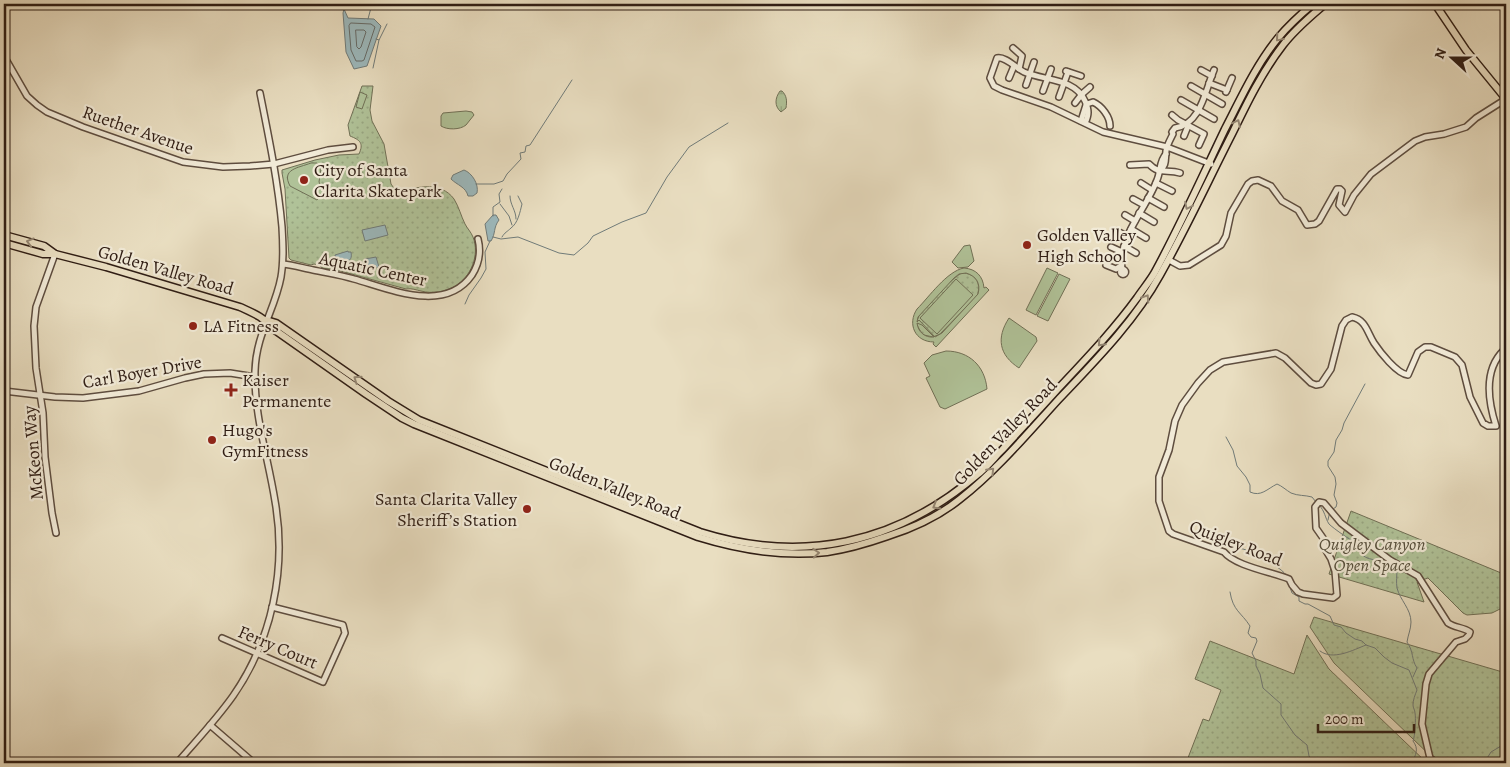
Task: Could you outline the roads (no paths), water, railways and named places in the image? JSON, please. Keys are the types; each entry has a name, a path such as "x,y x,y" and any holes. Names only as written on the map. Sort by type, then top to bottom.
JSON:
{"main road":[{"name":"Golden Valley Road","path":"4,243 44,254 55,254 218,299 240,307 276,323 388,401 419,420 711,536 772,547 828,545 860,539 901,525 947,499 979,474 1104,340 1153,275 1246,88 1264,58 1279,37 1313,4"},
{"name":"Golden Valley Road","path":"266,320 272,328 402,418 428,431 698,537 755,551 804,554 829,552 863,544 925,522 960,500 991,472 1110,344 1137,311 1169,260 1253,91 1270,62 1284,43 1325,4"},
{"path":"1435,4 1466,50 1506,99"},
{"name":"Golden Valley Road","path":"4,235 44,246 55,254"}],"street":[{"path":"1009,78 1022,56 1013,48"},
{"name":"Ruether Avenue","path":"4,56 27,96 47,112 83,127 183,162 223,167 274,164 328,150 353,147"},
{"path":"1083,122 1086,104 1082,94 1077,89 1064,83 1030,74 1016,68 1002,58 998,58 990,78 994,86 1002,90 1051,107 1103,132 1167,147 1216,166"},
{"path":"1026,85 1034,62"},
{"path":"1043,91 1050,69"},
{"path":"1106,265 1116,269 1121,268 1123,249 1130,229 1156,183 1159,172 1164,167 1167,159 1167,147 1173,134 1190,122 1206,95 1213,73 1201,70"},
{"path":"1059,97 1066,71 1081,76"},
{"path":"1209,83 1227,91 1232,78"},
{"path":"1191,86 1222,104"},
{"path":"1076,103 1090,87"},
{"path":"177,763 237,690 257,653 272,608 278,568 279,528 274,494 258,419 255,376 258,346 280,284 283,264 279,195 260,93"},
{"path":"1169,260 1180,266 1189,265 1221,246 1226,236 1231,213 1248,184 1252,181 1258,180 1270,186 1282,201 1298,210 1307,225 1315,224 1337,189 1342,191 1339,205 1346,212 1354,195 1371,174 1416,141 1466,126 1506,99"},
{"path":"1181,100 1214,119"},
{"path":"1086,104 1093,102 1097,104 1110,121 1110,126"},
{"path":"1172,115 1185,126 1204,134 1199,146"},
{"path":"1184,136 1185,126"},
{"path":"1130,165 1149,164 1159,172 1172,171 1180,173"},
{"path":"1141,183 1152,190"},
{"path":"1156,183 1172,191"},
{"path":"1148,198 1164,207"},
{"path":"1133,199 1144,205"},
{"path":"1139,213 1154,222"},
{"path":"1125,215 1135,220"},
{"path":"1130,229 1146,238"},
{"path":"1117,231 1128,236"},
{"name":"Aquatic Center","path":"283,264 344,276 400,292 419,295 440,295 460,287 471,276 478,263 480,247 478,238"},
{"path":"1111,247 1136,253"},
{"name":"McKeon Way","path":"55,254 36,307 34,326 36,368 44,413 45,457 56,532"},
{"name":"Quigley Road","path":"1437,763 1430,758 1422,724 1426,684 1429,674 1438,663 1456,642 1465,639 1470,632 1448,623 1418,576 1390,560 1341,524 1324,503 1320,502 1315,507 1316,528 1323,538 1325,549 1335,571 1337,595 1334,598 1303,594 1295,589 1289,579 1249,566 1224,552 1169,531 1159,500 1159,477 1169,450 1175,420 1182,405 1210,370 1223,362 1276,353 1285,358 1311,383 1320,384 1331,368 1340,332 1345,322 1352,317 1362,321 1374,343 1397,370 1403,374 1408,375 1418,352 1425,347 1431,347 1448,353 1459,360 1470,397 1483,423 1488,426 1496,426 1492,415 1488,384 1494,363 1499,354 1506,350"},
{"name":"Carl Boyer Drive","path":"4,391 76,398 130,392 185,378 210,374 230,373 255,376"},
{"name":"Ferry Court","path":"222,638 323,682 345,633 343,625 272,608"},
{"path":"210,725 254,763"}],"water":[{"path":"344,9 348,18 374,19 381,26 367,66 354,69 346,52"},
{"path":"464,170 470,174 476,183 477,193 473,196 468,196 463,188 451,179 453,175"},
{"path":"493,215 496,215 499,220 493,238 491,241 488,241 485,224"},
{"path":"385,225 388,235 365,241 362,230"},
{"path":"348,251 351,252 351,259 349,261 345,263 344,259 336,261 335,255"},
{"path":"376,257 379,267 367,270 365,259"}],"waterway":[{"path":"368,19 372,4"},
{"path":"376,39 379,40 387,24"},
{"path":"373,68 379,40"},
{"path":"476,184 494,184 503,181 521,159 520,153 525,152 526,146 530,145 572,80"},
{"path":"493,237 501,239 518,237 559,253 574,255 593,236 646,213 667,177 689,147 728,123"},
{"path":"493,216 493,207 500,202 499,194 502,189"},
{"path":"510,196 516,219"},
{"path":"502,237 513,226 518,217 522,204 518,196"},
{"path":"500,204 509,216 512,225"},
{"path":"465,304 486,269 485,252 490,241"},
{"path":"1333,509 1337,503 1334,495 1336,484 1335,477 1328,466 1328,461 1334,452 1336,440 1344,423 1365,384"},
{"path":"1226,437 1233,450 1237,466 1250,485 1250,492 1261,493 1277,484 1296,495 1312,497 1316,502"},
{"path":"1319,505 1329,524 1357,543 1359,550 1365,557 1390,564"},
{"path":"1328,520 1330,511"},
{"path":"1231,549 1242,549 1254,553 1273,564 1287,576"},
{"path":"1394,566 1397,568 1397,588 1411,617 1411,627 1407,642 1417,668 1413,677"},
{"path":"1288,582 1292,593 1299,597 1299,601 1330,616 1334,625 1341,627 1355,639 1375,648 1392,663 1409,670 1417,690 1413,705 1415,712 1413,741 1416,752 1412,763"},
{"path":"1230,592 1235,607 1250,626 1248,633 1251,637 1256,638 1257,641 1252,653 1263,688 1281,704 1281,715 1295,735 1307,745 1309,756 1313,763"},
{"path":"1320,651 1325,654 1337,655 1366,645"},
{"path":"1484,763 1491,752 1506,743"}],"place":[{"name":"City of Santa Clarita Skatepark","path":"304,180"},
{"name":"Golden Valley High School","path":"1027,245"},
{"name":"LA Fitness","path":"193,326"},
{"name":"Kaiser Permanente","path":"231,390"},
{"name":"Hugo's GymFitness","path":"212,440"},
{"name":"Santa Clarita Valley Sheriff’s Station","path":"527,509"}],"park label":[{"name":"Quigley Canyon Open Space","path":"1372,554"}]}
